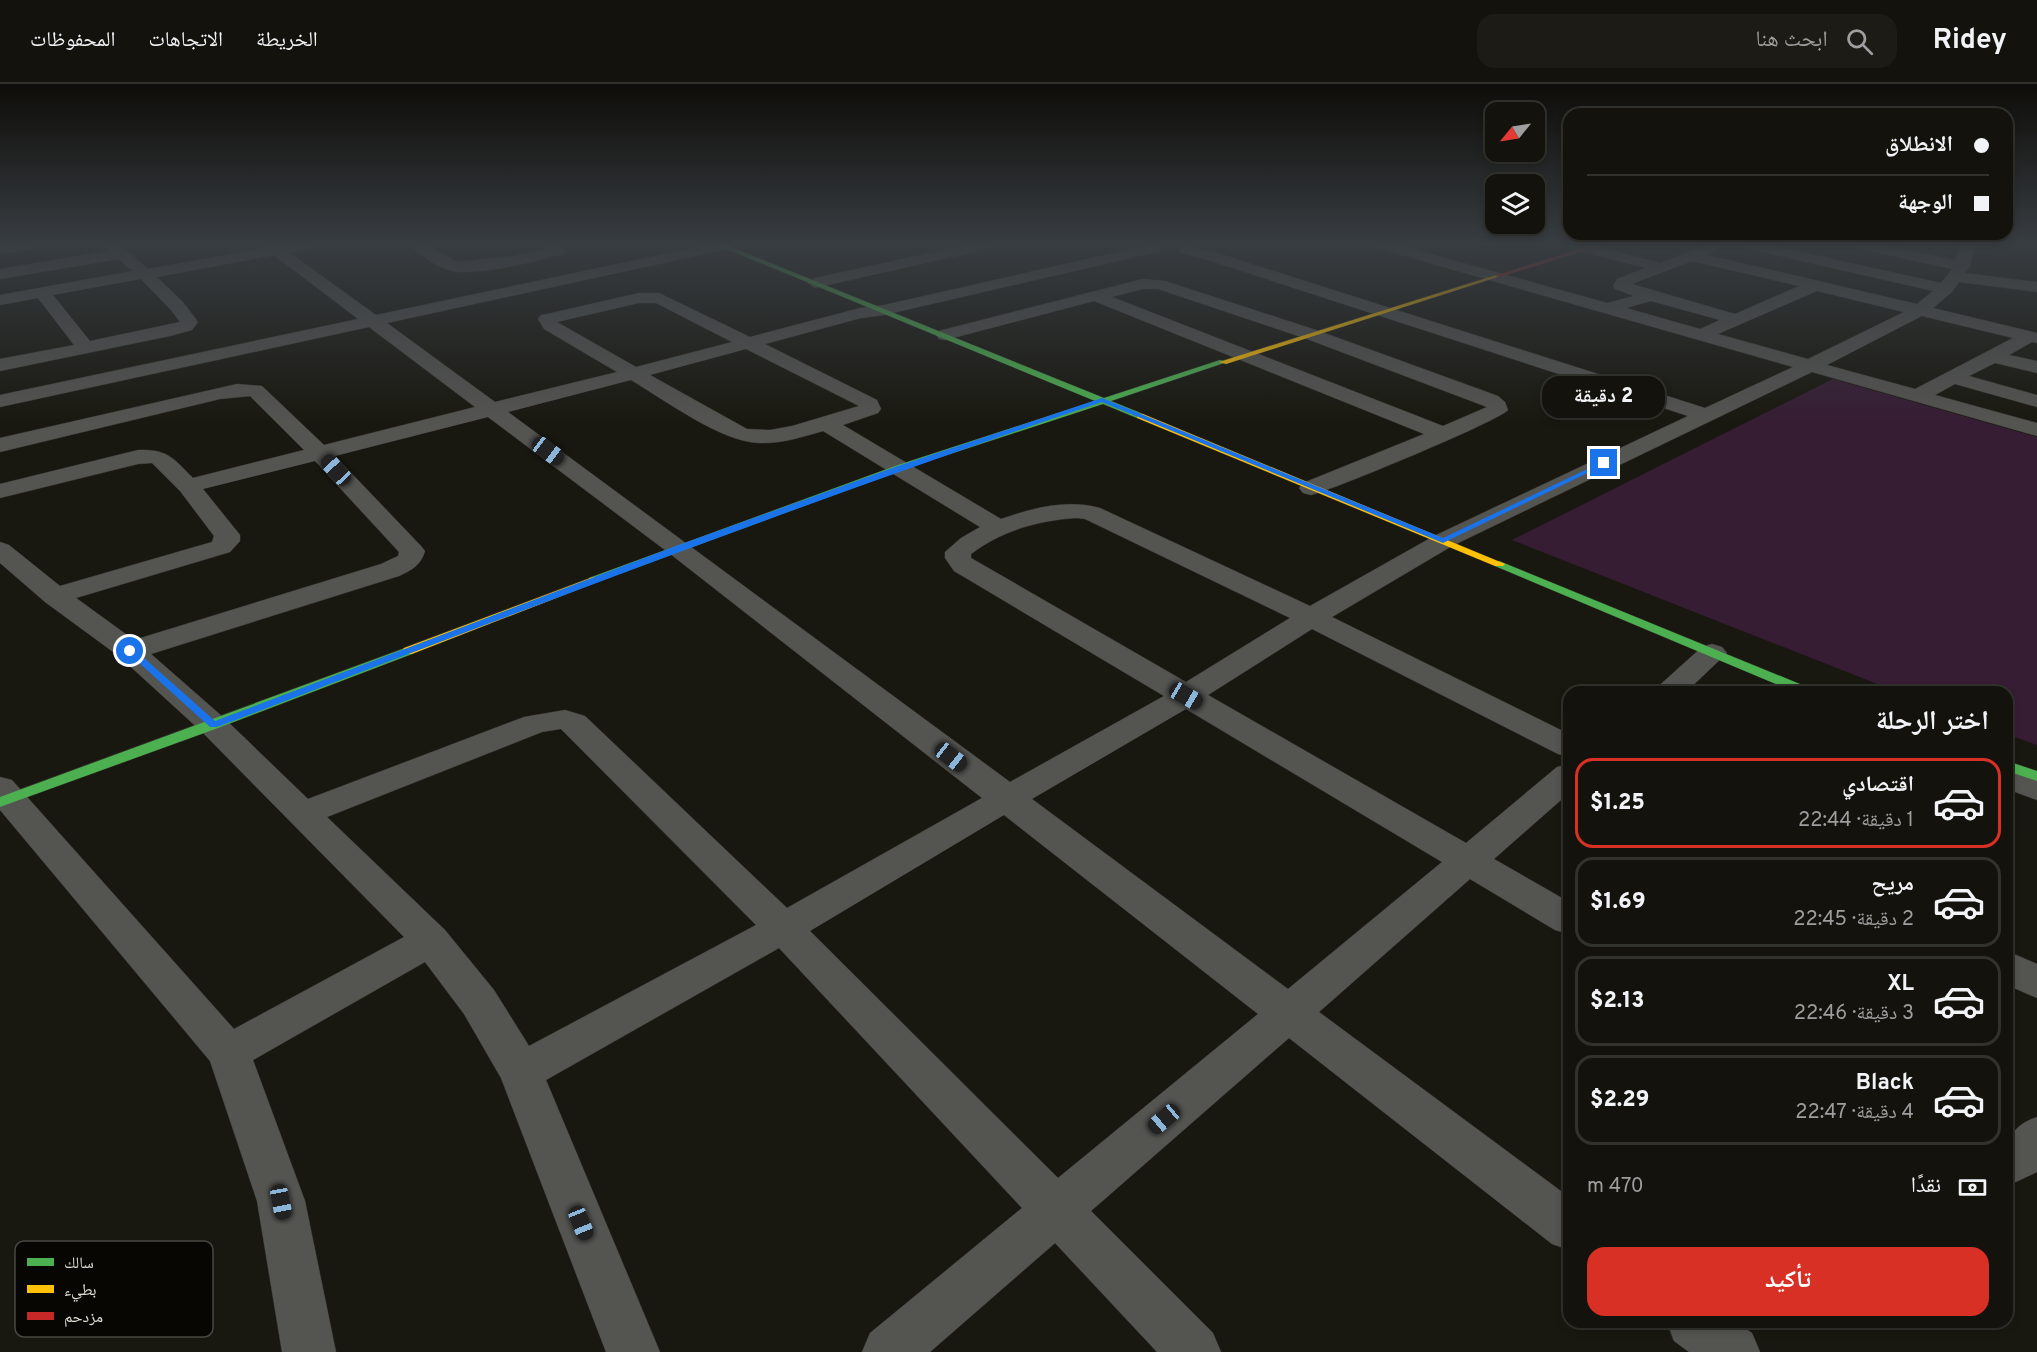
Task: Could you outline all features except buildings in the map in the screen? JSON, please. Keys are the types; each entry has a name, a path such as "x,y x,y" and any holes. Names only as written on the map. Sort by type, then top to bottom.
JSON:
{"street":[{"path":"52,304 86,348"},
{"path":"0,365 186,326 189,322 175,304"},
{"path":"352,304 678,548 1563,1222"},
{"path":"0,401 452,304"},
{"path":"610,304 551,317 547,322 736,433 748,437 771,437 861,414 872,407 672,304"},
{"path":"861,304 945,335 1792,686"},
{"path":"188,486 493,410 892,304"},
{"path":"872,309 894,304"},
{"path":"945,335 1064,304"},
{"path":"1116,304 1444,434"},
{"path":"1219,304 1312,335 1491,400 1498,406 1498,410 1491,414 1311,488"},
{"path":"1362,304 1714,410"},
{"path":"1399,304 1714,410"},
{"path":"309,1352 281,1202 229,1053 3,796 213,725 678,548 901,467 1102,400 1411,304"},
{"path":"1595,304 2037,430"},
{"path":"1609,308 1622,304"},
{"path":"1681,304 1739,320"},
{"path":"1701,335 1774,304"},
{"path":"1896,304 2033,337"},
{"path":"521,1072 783,928 1186,696 1311,617 1443,541 1810,366 1920,310 1926,304"},
{"path":"1918,396 2033,337"},
{"path":"1995,357 2037,368"},
{"path":"1954,378 2037,401"},
{"path":"0,445 220,393 255,390 320,453 412,551 411,559 390,570 130,651"},
{"path":"826,424 901,467 1000,529"},
{"path":"0,491 147,456 160,458 188,486 228,535 227,541 221,547 56,596"},
{"path":"1563,744 1311,617 1081,510 1052,512 1000,529 966,545 958,552 958,558 963,564 1563,916"},
{"path":"0,550 56,596 130,651 213,725 431,940 479,1002 521,1072 633,1352"},
{"path":"1674,686 1712,653"},
{"path":"303,813 535,724 565,719 574,723 783,928 1194,1352"},
{"path":"2013,768 2037,776"},
{"path":"2013,779 2037,789"},
{"path":"890,1352 1563,780"},
{"path":"229,1053 431,940"},
{"path":"2013,970 2037,982"},
{"path":"2013,1162 2024,1156 2037,1137"},
{"path":"1701,1328 1733,1352"}],"shaded area":[{"path":"1833,379 2037,437 2037,745 2013,736 2013,686 1882,686 1512,540"}],"traffic: fast":[{"path":"865,304 1140,416"},
{"path":"593,580 901,467 1223,362"},
{"path":"1499,564 1793,686"},
{"path":"0,802 408,651"},
{"path":"2013,768 2037,776"}],"traffic: slow":[{"path":"1223,362 1408,304"},
{"path":"1140,416 1499,564"},
{"path":"408,651 593,580"}],"route":[{"path":"130,651 213,725 678,548 901,467 1102,400 1443,541 1604,463"}]}
